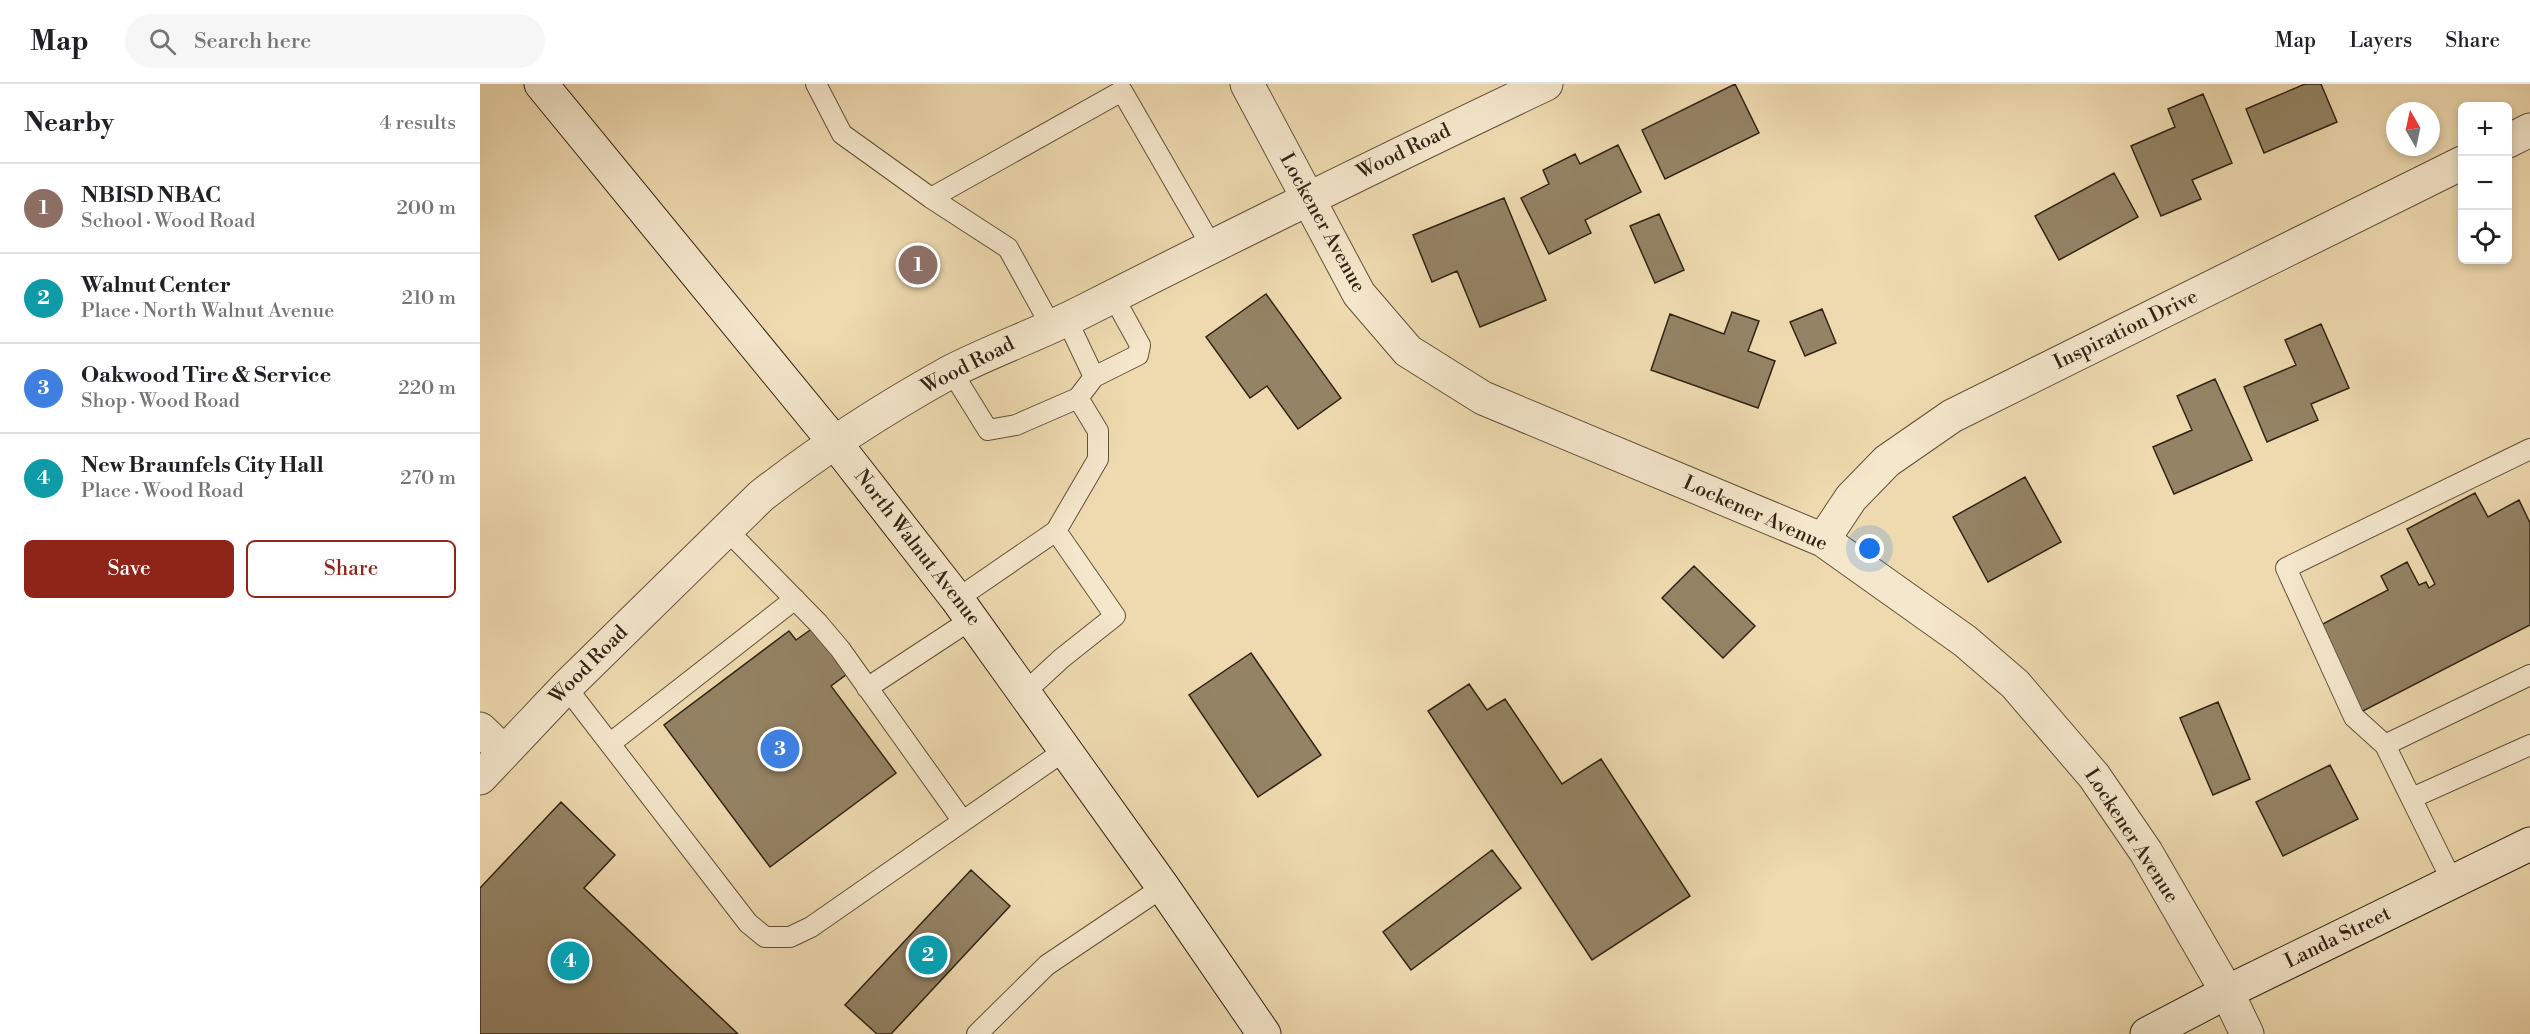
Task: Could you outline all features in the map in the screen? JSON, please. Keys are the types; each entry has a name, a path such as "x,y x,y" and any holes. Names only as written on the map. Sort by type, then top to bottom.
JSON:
{"street":[{"name":"North Walnut Avenue","path":"541,84 836,444 965,609 1163,887 1264,1034"},
{"name":"Lockener Avenue","path":"1247,84 1359,294 1408,351 1483,398 1823,540 1965,641 2015,684 2063,737 2094,776 2146,852 2227,992 2247,1034"},
{"name":"Wood Road","path":"480,778 567,687 760,496 896,403 952,372 1059,323 1306,198 1546,84"},
{"path":"2512,139 2530,130"},
{"name":"Inspiration Drive","path":"1823,540 1851,498 1887,461 1952,416 2458,166"},
{"path":"480,729 504,752"},
{"name":"Landa Street","path":"2147,1034 2227,992 2530,844"}],"lane":[{"path":"816,84 842,134 931,198 1008,248 1094,377"},
{"path":"931,198 1122,91 1212,247"},
{"path":"952,372 988,430 1016,425 1078,398 1094,377 1138,355 1140,345 1113,296"},
{"path":"867,688 965,609 1056,531 1098,459 1098,431 1078,398"},
{"path":"2453,883 2385,745 2354,717 2286,568 2530,448"},
{"path":"727,530 840,649 962,820"},
{"path":"1024,693 1062,658 1116,615 1056,531"},
{"path":"612,742 795,600"},
{"path":"2385,745 2530,675"},
{"path":"567,687 612,742 748,923 765,937 777,938 801,933 1064,751"},
{"path":"2412,798 2530,745"},
{"path":"977,1034 1047,965 1163,887"}],"building":[{"path":"1735,84 1759,133 1665,179 1642,130"},
{"path":"2305,84 2321,84 2337,122 2264,153 2246,109"},
{"path":"2203,94 2232,163 2192,180 2201,199 2161,216 2131,146 2175,127 2168,109"},
{"path":"1618,145 1641,192 1585,220 1591,233 1549,254 1521,198 1549,184 1543,170 1575,154 1580,164"},
{"path":"2114,173 2138,217 2059,260 2035,216"},
{"path":"1504,198 1546,300 1480,327 1457,271 1432,282 1413,235"},
{"path":"1659,214 1684,270 1655,283 1630,226"},
{"path":"1266,294 1341,398 1298,429 1267,386 1250,398 1206,337"},
{"path":"1822,309 1836,343 1805,356 1790,322"},
{"path":"1732,312 1759,321 1748,351 1775,361 1758,408 1651,370 1670,314 1724,334"},
{"path":"2321,324 2349,388 2311,404 2318,420 2267,442 2244,387 2296,365 2285,340"},
{"path":"2215,379 2252,460 2174,494 2153,447 2192,430 2177,396"},
{"path":"2025,477 2061,542 1988,582 1953,517"},
{"path":"2475,493 2488,517 2519,500 2530,523 2530,625 2361,712 2317,627 2388,590 2381,576 2407,562 2419,585 2426,582 2429,588 2435,584 2407,529"},
{"path":"1694,566 1755,626 1723,658 1662,598"},
{"path":"813,628 847,674 831,686 896,773 770,867 664,725 789,631 796,640"},
{"path":"1251,653 1321,755 1258,797 1189,695"},
{"path":"1469,684 1487,710 1505,699 1562,784 1601,759 1690,896 1592,960 1428,711"},
{"path":"2218,702 2250,779 2213,795 2180,718"},
{"path":"2330,765 2358,819 2283,856 2256,802"},
{"path":"561,802 615,855 584,888 738,1034 480,1034 480,888"},
{"path":"1492,850 1521,888 1411,970 1383,932"},
{"path":"971,870 1010,906 891,1034 877,1034 845,1005"}],"place":[{"name":"NBISD NBAC","path":"918,265"},
{"name":"Oakwood Tire & Service","path":"780,749"},
{"name":"Walnut Center","path":"928,955"},
{"name":"New Braunfels City Hall","path":"570,961"}]}
